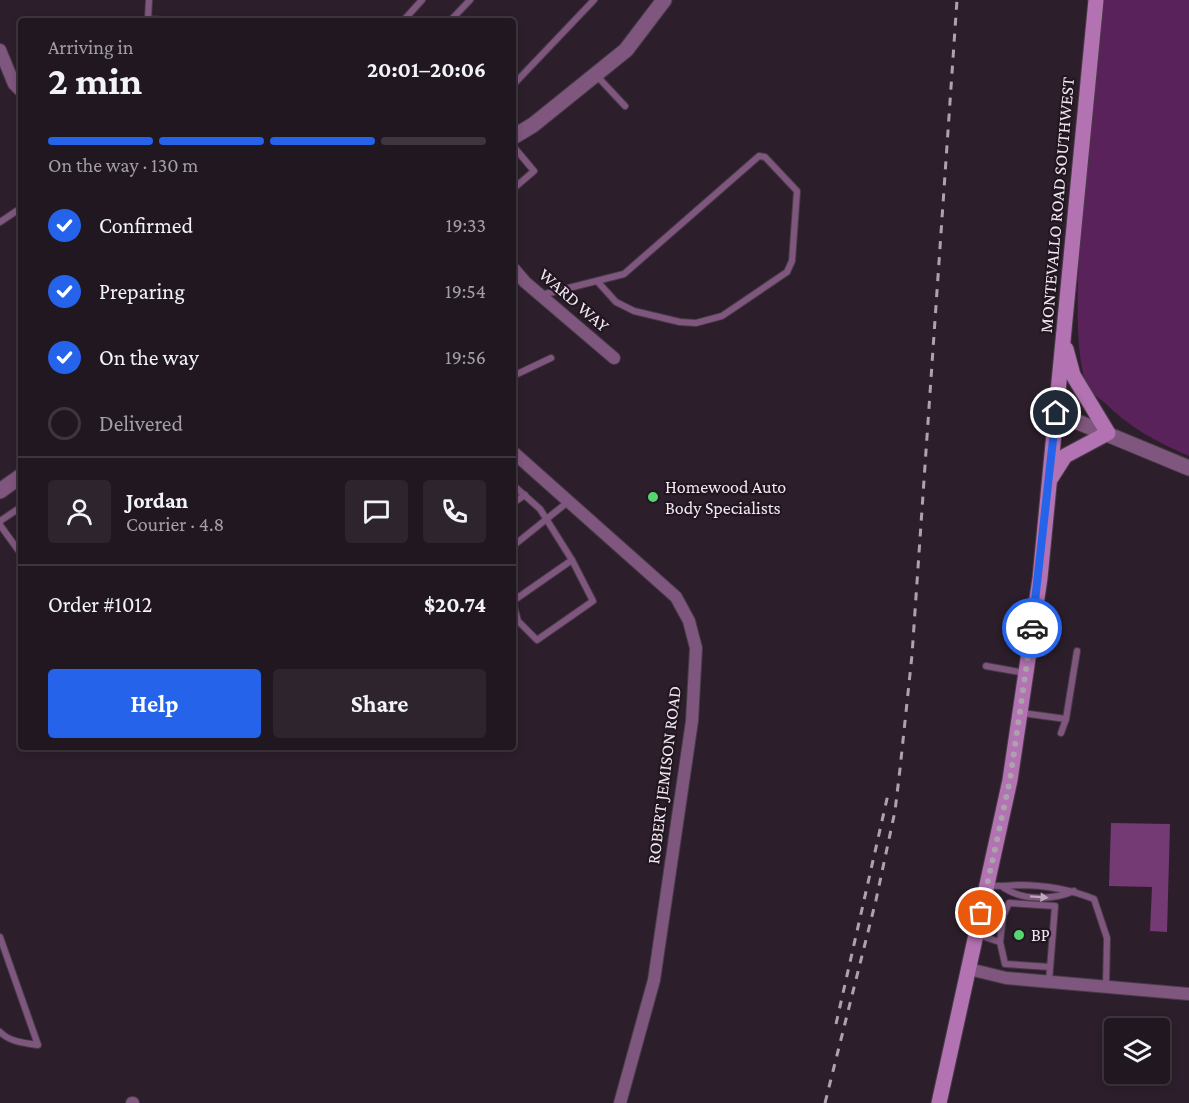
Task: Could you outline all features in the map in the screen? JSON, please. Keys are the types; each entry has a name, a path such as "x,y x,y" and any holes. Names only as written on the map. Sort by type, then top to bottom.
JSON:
{"main road":[{"name":"MONTEVALLO ROAD SOUTHWEST","path":"1026,673 1040,578 1096,0"},
{"path":"1050,480 1065,456 1107,433 1073,375 1064,342"},
{"path":"939,1103 1010,780 1026,673"}],"street":[{"path":"516,135 533,125 626,50 664,0"},
{"path":"0,50 14,84 18,88"},
{"name":"WARD WAY","path":"516,271 540,295 614,358"},
{"path":"1056,413 1189,468"},
{"name":"ROBERT JEMISON ROAD","path":"516,455 676,597 689,621 696,648 692,721 654,980 620,1103"},
{"path":"0,491 18,478"},
{"path":"969,969 1012,979 1189,994"}],"lane":[{"path":"148,18 149,0"},
{"path":"406,18 422,0"},
{"path":"453,18 470,0"},
{"path":"516,82 594,0"},
{"path":"596,74 625,106"},
{"path":"516,150 534,171 516,186"},
{"path":"540,295 624,274 644,259 759,156 765,157 797,191 792,261 787,273 722,316 696,322 680,322 634,311 616,302 597,281"},
{"path":"0,222 18,210"},
{"path":"516,375 551,358"},
{"path":"516,488 540,509 572,560 593,601 537,640 518,621 516,613"},
{"path":"516,501 525,495"},
{"path":"516,544 569,501"},
{"path":"18,509 0,523 18,550"},
{"path":"516,600 572,560"},
{"path":"1061,733 1066,719 1077,651"},
{"path":"986,666 1026,673"},
{"path":"1020,712 1066,719"},
{"path":"987,884 1075,891 1094,899 1107,938 1106,987"},
{"path":"1004,887 1015,895 1058,898 1075,891"},
{"path":"1049,982 1050,967 1054,906 1009,903 1003,916 1000,942 1005,964 1050,967"},
{"path":"981,913 1003,916"},
{"path":"976,935 1000,942"},
{"path":"0,937 38,1045 20,1043 6,1038 0,1032"},
{"path":"1012,964 1012,979"}],"shaded area":[{"path":"1104,0 1189,0 1189,456 1134,427 1094,394 1089,388 1081,361 1078,317 1079,262 1088,140"}],"building":[{"path":"1111,823 1170,824 1167,932 1150,931 1152,887 1109,886"}],"railway":[{"path":"825,1103 876,900 895,811 912,655 957,0"},
{"path":"836,1024 889,790"}],"way so far":[{"path":"981,913 1010,780 1032,628"}],"place":[{"name":"Homewood Auto Body Specialists","path":"653,497"},
{"name":"BP","path":"1019,935"}],"route":[{"path":"1032,628 1040,578 1056,413"}]}
